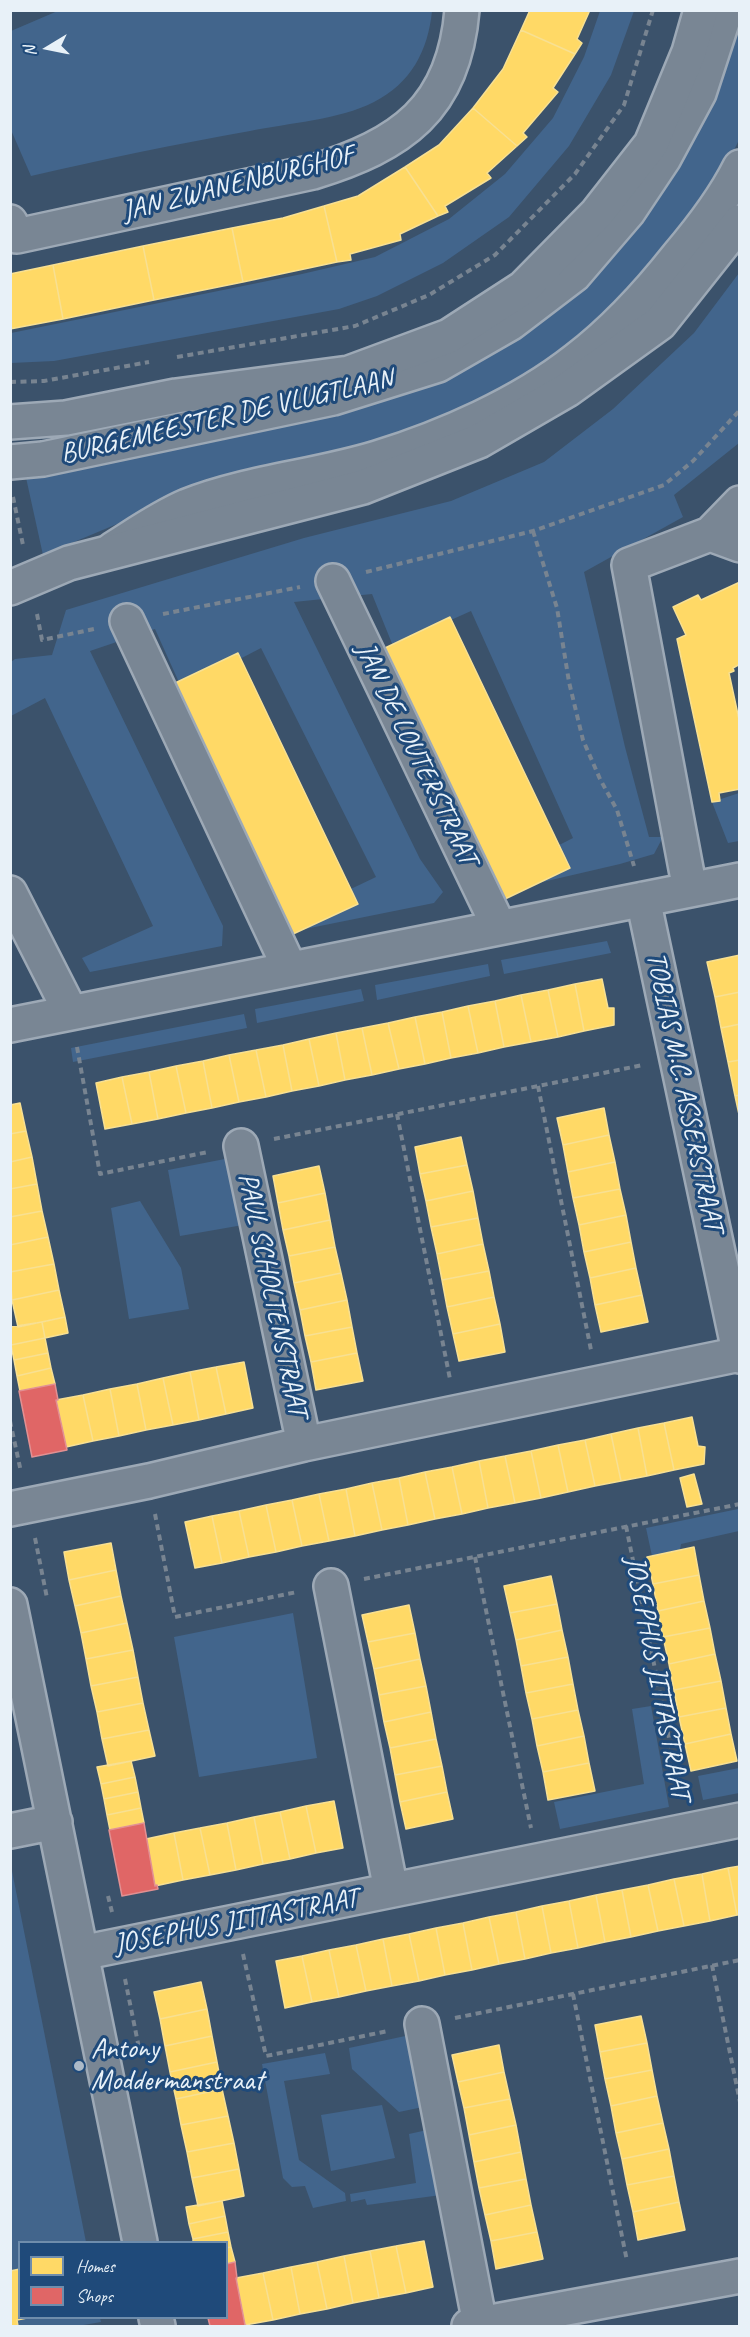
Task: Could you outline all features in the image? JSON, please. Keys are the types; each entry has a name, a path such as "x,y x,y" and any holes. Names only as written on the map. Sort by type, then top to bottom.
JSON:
{"street":[{"name":"JAN ZWANENBURGHOF","path":"10,222 17,236 313,172 352,160 386,142 418,119 439,93 454,58 462,10"},
{"name":"BURGEMEESTER DE VLUGTLAAN","path":"10,422 66,418 176,396 349,373 449,336 523,288 597,213 651,144 689,52 701,10"},
{"name":"BURGEMEESTER DE VLUGTLAAN","path":"10,462 44,459 333,398 438,365 511,323 574,275 634,203 664,158 699,93 726,10"},
{"path":"106,554 160,519 187,506 226,493 376,458 453,431 530,392 576,360 630,312 705,224 740,166"},
{"path":"10,588 69,563 363,487 479,441 567,390 660,323 740,222"},
{"path":"690,890 629,565 725,540 740,504"},
{"name":"JAN DE LOUTERSTRAAT","path":"333,581 499,927"},
{"path":"127,621 290,969"},
{"path":"10,1025 70,1011 740,880"},
{"path":"10,893 70,1011"},
{"name":"TOBIAS M.C. ASSERSTRAAT","path":"643,899 739,1355"},
{"name":"PAUL SCHOLTENSTRAAT","path":"241,1146 304,1444"},
{"name":"PAUL SCHOLTENSTRAAT","path":"10,1509 149,1481 304,1444 739,1355"},
{"name":"JOSEPHUS JITTASTRAAT","path":"331,1586 391,1890"},
{"path":"10,1605 140,2241"},
{"name":"JOSEPHUS JITTASTRAAT","path":"81,1953 740,1820"},
{"path":"10,1831 55,1822"},
{"path":"422,2024 474,2325 572,2317 635,2297 740,2276"}],"path":[{"path":"171,359 355,326 429,295 495,255 575,174 624,105 653,10"},
{"path":"10,382 44,381 159,361"},
{"path":"37,615 42,640 333,581 533,531 664,485 693,461 740,410"},
{"path":"533,531 557,608 569,682 583,740 617,810 643,899"},
{"path":"70,1011 100,1174 676,1058"},
{"path":"538,1086 597,1383"},
{"path":"397,1114 457,1412"},
{"path":"149,1481 175,1617 740,1504"},
{"name":"JOSEPHUS JITTASTRAAT","path":"626,1526 688,1830"},
{"path":"475,1557 537,1861"},
{"path":"711,1965 740,2102"},
{"path":"573,1994 635,2297"}],"shaded area":[{"path":"60,10 432,11 422,52 408,75 387,94 360,108 329,117 167,146 31,176 11,130 11,31"},
{"path":"600,11 634,11 611,75 569,146 509,217 443,263 377,296 339,309 54,361 11,363 11,333 375,257 449,219 505,174 553,118 584,57"},
{"path":"739,11 739,140 714,190 636,295 540,372 394,444 210,485 43,555 25,473 513,340 551,313 600,272 636,223"},
{"path":"739,273 739,443 674,495 683,517 584,572 625,747 649,837 663,837 654,854 521,887 500,875 573,838 471,611 393,646 372,594 294,602 420,859 443,892 434,903 300,930 292,917 376,877 261,648 182,689 155,629 90,651 223,926 222,946 90,972 82,958 153,926 45,698 11,716 11,662 15,659 52,655 66,610 304,538 451,501 544,462 613,409 694,333"},
{"path":"739,793 739,841 728,843 712,802"},
{"path":"607,941 611,953 504,974 501,960"},
{"path":"488,964 490,976 377,1000 375,985"},
{"path":"361,989 364,1001 257,1023 255,1009"},
{"path":"244,1014 247,1028 73,1062 71,1048"},
{"path":"230,1158 243,1225 180,1236 168,1170"},
{"path":"140,1201 181,1268 189,1309 129,1319 111,1208"},
{"path":"738,1509 739,1531 681,1544 680,1550 652,1556 646,1528"},
{"path":"293,1613 317,1758 199,1777 174,1637"},
{"path":"651,1706 669,1807 560,1829 554,1802 644,1784 632,1709"},
{"path":"739,1768 739,1793 703,1800 698,1776"},
{"path":"10,1861 86,2241 18,2241 18,2319 100,2319 101,2322 78,2326 11,2326"},
{"path":"410,2035 423,2107 399,2112 352,2069 349,2048"},
{"path":"325,2053 330,2074 284,2081 299,2160 345,2193 346,2201 313,2208 305,2186 292,2187 283,2178 262,2064"},
{"path":"382,2105 395,2158 331,2171 321,2115"},
{"path":"427,2130 441,2195 367,2205 365,2199 351,2202 350,2194 416,2183 409,2134"}],"building: Homes":[{"path":"530,10 590,10 577,39 582,43 575,54 521,30"},
{"path":"521,30 575,54 553,88 558,92 523,133 527,137 517,146 473,108 503,69"},
{"path":"473,108 517,146 487,173 491,178 445,206 448,212 438,216 405,167 439,145"},
{"path":"405,167 438,216 400,234 401,240 350,254 351,260 337,262 324,206 358,196"},
{"path":"324,206 337,262 243,282 232,228 283,218"},
{"path":"232,228 243,282 154,300 143,246"},
{"path":"143,246 154,300 63,319 53,265"},
{"path":"53,265 63,319 10,329 10,274"},
{"path":"740,582 740,664 729,673 740,724 740,789 719,793 720,801 712,802 677,639 686,635 673,607 698,595 701,600"},
{"path":"450,617 570,868 505,899 385,648"},
{"path":"238,653 358,904 293,934 173,684"},
{"path":"740,955 740,992 715,997 707,962"},
{"path":"602,979 608,1008 614,1008 614,1025 584,1031 575,984"},
{"path":"575,984 584,1031 558,1037 548,990"},
{"path":"548,990 558,1037 531,1042 521,995"},
{"path":"740,992 740,1024 721,1028 715,997"},
{"path":"521,995 531,1042 504,1047 495,1001"},
{"path":"495,1001 504,1047 478,1053 468,1006"},
{"path":"468,1006 478,1053 451,1058 442,1012"},
{"path":"442,1012 451,1058 425,1064 415,1017"},
{"path":"415,1017 425,1064 399,1069 388,1023"},
{"path":"388,1023 399,1069 372,1075 362,1028"},
{"path":"740,1024 740,1060 728,1062 721,1028"},
{"path":"362,1028 372,1075 345,1080 336,1033"},
{"path":"336,1033 345,1080 319,1086 309,1039"},
{"path":"309,1039 319,1086 292,1091 283,1045"},
{"path":"283,1045 292,1091 266,1097 256,1050"},
{"path":"256,1050 266,1097 239,1102 229,1055"},
{"path":"229,1055 239,1102 212,1108 203,1061"},
{"path":"740,1060 740,1095 735,1096 728,1062"},
{"path":"203,1061 212,1108 186,1113 176,1066"},
{"path":"176,1066 186,1113 158,1119 149,1072"},
{"path":"149,1072 158,1119 132,1124 122,1077"},
{"path":"122,1077 132,1124 105,1129 96,1083"},
{"path":"740,1095 740,1119 735,1096"},
{"path":"20,1103 26,1131 10,1134 10,1105"},
{"path":"604,1108 609,1135 563,1145 557,1118"},
{"path":"26,1131 32,1157 10,1162 10,1134"},
{"path":"609,1135 615,1162 568,1172 563,1145"},
{"path":"461,1137 467,1165 420,1174 415,1147"},
{"path":"32,1157 37,1184 10,1189 10,1162"},
{"path":"615,1162 620,1189 573,1198 568,1172"},
{"path":"467,1165 473,1191 426,1201 420,1174"},
{"path":"319,1166 325,1193 278,1203 273,1176"},
{"path":"37,1184 42,1211 10,1217 10,1189"},
{"path":"620,1189 626,1215 579,1225 573,1198"},
{"path":"473,1191 478,1218 431,1227 426,1201"},
{"path":"325,1193 330,1220 283,1230 278,1203"},
{"path":"42,1211 48,1237 10,1245 10,1217"},
{"path":"626,1215 631,1242 584,1252 579,1225"},
{"path":"478,1218 483,1244 437,1254 431,1227"},
{"path":"330,1220 335,1247 289,1256 283,1230"},
{"path":"48,1237 54,1264 10,1272 10,1245"},
{"path":"631,1242 636,1268 590,1278 584,1252"},
{"path":"483,1244 489,1271 442,1280 437,1254"},
{"path":"335,1247 341,1273 294,1283 289,1256"},
{"path":"54,1264 59,1290 12,1300 10,1272"},
{"path":"636,1268 642,1295 595,1305 590,1278"},
{"path":"489,1271 494,1297 447,1307 442,1280"},
{"path":"341,1273 347,1300 300,1310 294,1283"},
{"path":"59,1290 65,1317 18,1327 12,1300"},
{"path":"642,1295 648,1322 601,1332 595,1305"},
{"path":"494,1297 500,1324 453,1334 447,1307"},
{"path":"347,1300 352,1327 305,1336 300,1310"},
{"path":"65,1317 68,1333 45,1338 42,1322"},
{"path":"42,1322 45,1338 11,1345 10,1327"},
{"path":"500,1324 505,1352 459,1361 453,1334"},
{"path":"352,1327 357,1353 311,1362 305,1336"},
{"path":"45,1338 48,1353 14,1360 11,1345"},
{"path":"48,1353 51,1368 17,1376 14,1360"},
{"path":"357,1353 363,1381 316,1390 311,1362"},
{"path":"244,1362 253,1408 226,1414 216,1367"},
{"path":"216,1367 226,1414 199,1420 190,1372"},
{"path":"51,1368 55,1384 20,1391 17,1376"},
{"path":"190,1372 199,1420 173,1425 163,1378"},
{"path":"163,1378 173,1425 146,1430 137,1384"},
{"path":"137,1384 146,1430 119,1436 110,1389"},
{"path":"110,1389 119,1436 93,1441 83,1395"},
{"path":"83,1395 93,1441 66,1447 56,1400"},
{"path":"692,1417 698,1446 705,1447 704,1464 674,1470 664,1423"},
{"path":"664,1423 674,1470 647,1476 638,1428"},
{"path":"638,1428 647,1476 621,1481 611,1434"},
{"path":"611,1434 621,1481 595,1486 585,1440"},
{"path":"585,1440 595,1486 568,1492 558,1445"},
{"path":"558,1445 568,1492 541,1498 531,1451"},
{"path":"531,1451 541,1498 515,1503 505,1456"},
{"path":"505,1456 515,1503 488,1508 479,1461"},
{"path":"479,1461 488,1508 462,1514 452,1467"},
{"path":"452,1467 462,1514 435,1519 425,1472"},
{"path":"425,1472 435,1519 408,1525 399,1478"},
{"path":"694,1474 702,1504 687,1507 680,1478"},
{"path":"399,1478 408,1525 382,1530 372,1483"},
{"path":"372,1483 382,1530 355,1536 346,1489"},
{"path":"346,1489 355,1536 329,1541 319,1494"},
{"path":"319,1494 329,1541 302,1546 292,1500"},
{"path":"292,1500 302,1546 276,1552 266,1505"},
{"path":"266,1505 276,1552 249,1557 239,1511"},
{"path":"239,1511 249,1557 222,1563 212,1516"},
{"path":"212,1516 222,1563 195,1568 185,1522"},
{"path":"111,1543 116,1570 69,1580 64,1552"},
{"path":"694,1547 699,1575 653,1584 647,1557"},
{"path":"116,1570 121,1596 75,1606 69,1580"},
{"path":"699,1575 704,1601 658,1611 653,1584"},
{"path":"551,1576 557,1604 510,1613 504,1586"},
{"path":"121,1596 127,1623 81,1633 75,1606"},
{"path":"704,1601 710,1628 663,1637 658,1611"},
{"path":"557,1604 562,1630 516,1640 510,1613"},
{"path":"409,1605 415,1633 368,1642 362,1615"},
{"path":"127,1623 133,1650 86,1659 81,1633"},
{"path":"710,1628 715,1654 669,1664 663,1637"},
{"path":"562,1630 568,1657 521,1666 516,1640"},
{"path":"415,1633 420,1659 374,1669 368,1642"},
{"path":"133,1650 138,1677 91,1686 86,1659"},
{"path":"715,1654 721,1681 674,1690 669,1664"},
{"path":"568,1657 573,1684 526,1693 521,1666"},
{"path":"420,1659 426,1686 379,1695 374,1669"},
{"path":"138,1677 143,1703 97,1712 91,1686"},
{"path":"721,1681 726,1708 679,1717 674,1690"},
{"path":"573,1684 578,1710 532,1719 526,1693"},
{"path":"426,1686 431,1712 384,1722 379,1695"},
{"path":"143,1703 149,1730 102,1739 97,1712"},
{"path":"726,1708 731,1734 685,1744 679,1717"},
{"path":"578,1710 584,1736 537,1746 532,1719"},
{"path":"431,1712 436,1739 390,1748 384,1722"},
{"path":"149,1730 155,1756 108,1766 102,1739"},
{"path":"731,1734 737,1761 691,1771 685,1744"},
{"path":"584,1736 589,1763 543,1772 537,1746"},
{"path":"436,1739 442,1766 395,1775 390,1748"},
{"path":"131,1761 135,1777 101,1784 97,1767"},
{"path":"589,1763 595,1791 548,1800 543,1772"},
{"path":"442,1766 447,1792 400,1802 395,1775"},
{"path":"135,1777 138,1792 104,1799 101,1784"},
{"path":"138,1792 141,1808 107,1815 104,1799"},
{"path":"447,1792 453,1819 406,1829 400,1802"},
{"path":"334,1801 343,1848 316,1853 306,1806"},
{"path":"306,1806 316,1853 290,1859 280,1812"},
{"path":"141,1808 144,1823 110,1830 107,1815"},
{"path":"280,1812 290,1859 263,1864 254,1817"},
{"path":"254,1817 263,1864 236,1870 227,1823"},
{"path":"227,1823 236,1870 210,1875 200,1828"},
{"path":"200,1828 210,1875 183,1880 174,1833"},
{"path":"174,1833 183,1880 155,1886 146,1839"},
{"path":"740,1866 740,1915 737,1915 728,1868"},
{"path":"728,1868 737,1915 710,1921 702,1874"},
{"path":"702,1874 710,1921 684,1926 674,1879"},
{"path":"674,1879 684,1926 658,1931 648,1885"},
{"path":"648,1885 658,1931 631,1937 622,1890"},
{"path":"622,1890 631,1937 605,1942 596,1895"},
{"path":"596,1895 605,1942 578,1948 569,1901"},
{"path":"569,1901 578,1948 551,1953 542,1906"},
{"path":"542,1906 551,1953 525,1959 516,1912"},
{"path":"516,1912 525,1959 499,1964 489,1917"},
{"path":"489,1917 499,1964 472,1970 463,1923"},
{"path":"463,1923 472,1970 445,1975 436,1928"},
{"path":"436,1928 445,1975 419,1981 409,1934"},
{"path":"409,1934 419,1981 392,1986 383,1939"},
{"path":"383,1939 392,1986 366,1991 356,1945"},
{"path":"356,1945 366,1991 339,1997 329,1950"},
{"path":"329,1950 339,1997 312,2002 302,1956"},
{"path":"302,1956 312,2002 285,2008 276,1961"},
{"path":"201,1982 207,2009 160,2019 154,1992"},
{"path":"207,2009 212,2036 165,2046 160,2019"},
{"path":"641,2016 647,2043 600,2052 595,2025"},
{"path":"212,2036 217,2062 170,2072 165,2046"},
{"path":"647,2043 652,2070 605,2079 600,2052"},
{"path":"499,2045 504,2072 458,2082 452,2055"},
{"path":"217,2062 222,2089 176,2099 170,2072"},
{"path":"652,2070 657,2096 611,2106 605,2079"},
{"path":"504,2072 510,2099 464,2108 458,2082"},
{"path":"222,2089 228,2116 181,2125 176,2099"},
{"path":"657,2096 663,2123 616,2133 611,2106"},
{"path":"510,2099 516,2125 469,2135 464,2108"},
{"path":"228,2116 234,2143 187,2152 181,2125"},
{"path":"663,2123 669,2149 622,2159 616,2133"},
{"path":"516,2125 521,2152 474,2162 469,2135"},
{"path":"234,2143 239,2169 192,2178 187,2152"},
{"path":"669,2149 674,2176 627,2185 622,2159"},
{"path":"521,2152 526,2179 479,2188 474,2162"},
{"path":"239,2169 244,2196 198,2206 192,2178"},
{"path":"674,2176 679,2202 633,2212 627,2185"},
{"path":"526,2179 531,2205 485,2215 479,2188"},
{"path":"222,2201 225,2216 189,2224 186,2207"},
{"path":"679,2202 685,2230 638,2240 633,2212"},
{"path":"531,2205 537,2232 491,2241 485,2215"},
{"path":"225,2216 228,2232 193,2239 189,2224"},
{"path":"228,2232 231,2247 228,2248 228,2241 193,2241 193,2239"},
{"path":"537,2232 543,2259 496,2269 491,2241"},
{"path":"424,2241 433,2287 406,2293 396,2246"},
{"path":"396,2246 406,2293 379,2298 370,2251"},
{"path":"231,2247 235,2262 228,2264 228,2248"},
{"path":"370,2251 379,2298 353,2303 344,2256"},
{"path":"344,2256 353,2303 327,2309 317,2262"},
{"path":"317,2262 327,2309 300,2314 291,2267"},
{"path":"291,2267 300,2314 273,2320 263,2273"},
{"path":"18,2269 18,2319 22,2319 17,2320 18,2326 10,2326 10,2271"},
{"path":"263,2273 273,2320 245,2325 236,2278"}],"building: Shops":[{"path":"55,1384 58,1400 56,1400 67,1450 32,1457 19,1391"},
{"path":"144,1823 155,1886 157,1885 158,1889 122,1896 109,1830"},
{"path":"235,2262 236,2278 247,2326 210,2326 208,2319 228,2319 228,2264"}],"place":[{"name":"Antony Moddermanstraat","path":"79,2066"}]}
